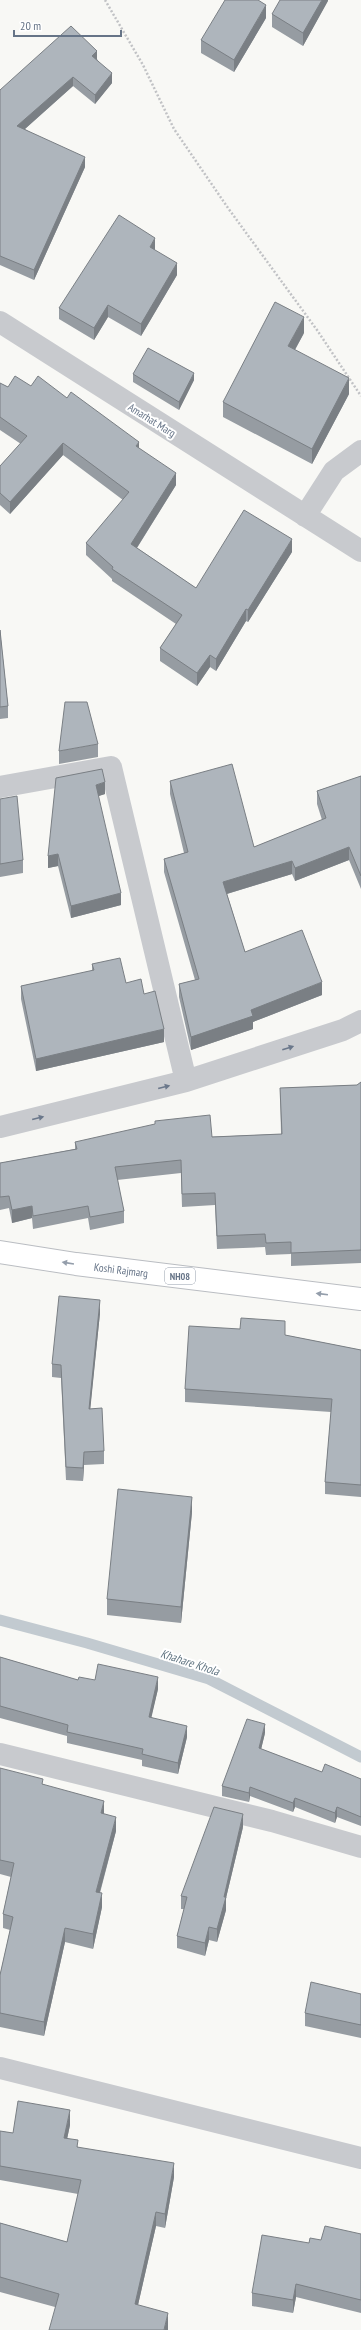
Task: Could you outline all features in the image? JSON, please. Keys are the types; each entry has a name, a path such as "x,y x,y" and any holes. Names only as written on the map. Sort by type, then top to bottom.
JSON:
{"main road":[{"name":"Koshi Rajmarg","path":"0,1252 76,1264 361,1299"}],"street":[{"name":"Amarhat Marg","path":"2,328 361,551"},
{"path":"305,516 334,471 361,451"},
{"path":"0,787 111,767 186,1081"},
{"path":"0,1128 186,1081 343,1030 361,1021"},
{"path":"0,1754 272,1821 361,1847"},
{"path":"0,2068 361,2158"}],"path":[{"path":"105,0 143,65 174,129 228,208 317,330 361,396"}],"building":[{"path":"225,0 258,0 266,5 234,60 201,40"},
{"path":"280,0 322,0 303,33 272,14"},
{"path":"71,26 97,51 92,56 112,73 95,95 73,77 17,126 85,157 34,270 0,256 0,90"},
{"path":"119,215 155,238 150,247 177,263 141,324 108,305 94,328 59,308"},
{"path":"275,302 304,317 288,346 349,378 312,449 223,402"},
{"path":"148,348 194,373 179,402 133,374"},
{"path":"15,376 31,386 38,376 67,398 71,392 139,442 136,446 176,473 131,544 196,588 244,510 292,539 248,610 246,609 216,659 210,655 197,673 160,648 182,615 112,569 113,567 86,543 129,492 63,443 10,502 0,493 0,466 27,436 0,417 0,383 8,387"},
{"path":"0,630 8,706 0,707"},
{"path":"65,702 87,702 98,744 59,751"},
{"path":"232,764 254,847 326,818 317,791 361,776 361,876 349,847 295,868 292,861 223,882 245,952 302,930 322,982 251,1010 253,1016 191,1037 179,984 199,979 164,859 188,852 170,781"},
{"path":"102,769 105,782 96,785 121,893 71,906 58,854 48,856 56,778"},
{"path":"17,796 23,860 0,864 0,799"},
{"path":"120,958 126,983 141,979 144,994 155,991 164,1029 36,1059 21,986 94,970 92,964"},
{"path":"361,1082 361,1250 291,1253 291,1242 266,1243 265,1234 217,1236 215,1193 182,1194 181,1160 115,1167 124,1211 90,1217 88,1206 33,1216 32,1206 12,1210 9,1196 0,1197 0,1163 77,1149 75,1142 155,1124 155,1121 210,1115 212,1137 282,1134 280,1088 357,1085"},
{"path":"59,1296 100,1300 89,1409 102,1408 104,1451 84,1452 83,1468 66,1467 61,1365 52,1364"},
{"path":"241,1318 285,1321 285,1335 361,1350 361,1485 325,1482 332,1399 185,1389 189,1326 240,1329"},
{"path":"118,1489 192,1497 181,1607 107,1599"},
{"path":"0,1657 78,1680 79,1677 95,1680 98,1664 158,1677 149,1717 187,1726 178,1763 142,1754 143,1749 67,1732 68,1725 0,1706"},
{"path":"247,1719 265,1724 259,1748 322,1772 325,1764 361,1779 361,1817 337,1807 335,1813 295,1798 293,1803 250,1787 249,1793 222,1786"},
{"path":"0,1768 43,1779 42,1784 104,1801 101,1813 116,1817 96,1892 102,1893 93,1934 65,1928 44,2022 0,2013 0,1975 13,1917 3,1914 14,1863 0,1860"},
{"path":"214,1807 243,1814 224,1897 226,1897 217,1929 209,1927 205,1943 177,1936 187,1897 181,1896"},
{"path":"311,1982 361,1994 361,2025 305,2013"},
{"path":"18,2101 70,2110 64,2138 78,2140 77,2147 174,2163 165,2214 156,2212 135,2304 168,2313 164,2330 49,2330 59,2294 0,2277 0,2223 67,2242 81,2180 0,2166 0,2131 13,2133"},
{"path":"325,2226 361,2234 361,2300 296,2284 293,2300 252,2293 262,2235 309,2243 310,2238 321,2240"}],"waterway":[{"name":"Khahare Khola","path":"0,1620 87,1643 209,1679 361,1757"}]}
